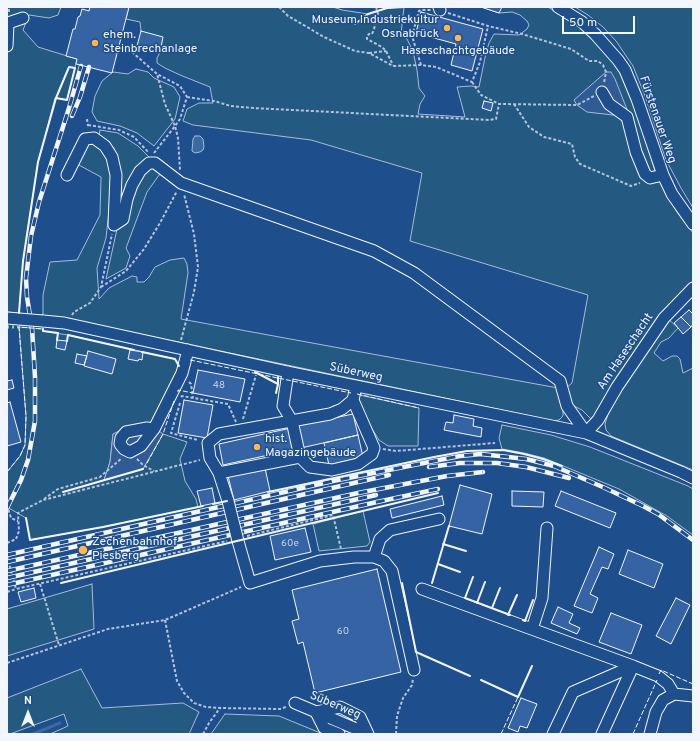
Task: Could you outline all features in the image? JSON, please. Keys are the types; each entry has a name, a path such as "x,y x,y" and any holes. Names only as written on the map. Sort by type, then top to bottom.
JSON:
{"street":[{"name":"Fürstenauer Weg","path":"558,7 582,22 596,34 625,70 637,99 663,175 672,194 693,224"},
{"path":"7,46 8,23 23,18"},
{"path":"602,92 609,104 627,117 636,152 645,174"},
{"path":"67,175 85,139 94,138 105,146 112,157 116,175 114,225"},
{"path":"114,225 123,219 132,184 140,171 149,163 155,163 181,183 374,251 414,273 560,382 567,406 586,433"},
{"name":"Fürstenauer Weg","path":"645,174 650,178 663,175"},
{"name":"Am Haseschacht","path":"586,433 598,420 617,387 664,318 693,288"},
{"name":"Süberweg","path":"7,318 64,323 288,372 586,433 693,478"},
{"path":"154,429 147,428 126,432 121,438 120,444 124,449 130,452 141,446 154,429 182,373 188,350"},
{"path":"288,372 283,406 292,421 300,457 310,467 323,470 332,470 358,464 372,454 374,448 353,400 356,386"},
{"path":"353,400 342,409 330,414 219,434 208,443 210,458 219,473 228,501 236,540 250,584 320,562 343,558 374,557 384,562 392,571 414,670"},
{"path":"219,473 300,457"},
{"path":"374,557 380,539 390,530 439,519"},
{"path":"532,629 542,598 547,528"},
{"path":"422,589 658,676 668,684 674,694"},
{"path":"553,734 573,692 633,666"},
{"path":"602,734 633,666"},
{"path":"650,734 656,712 663,700 674,694 693,696"},
{"name":"Süberweg","path":"295,704 365,734"},
{"path":"340,734 324,728 316,712 340,707 360,716 368,734"}],"path":[{"path":"279,7 288,16 324,37 355,51 369,54 393,66 421,65 436,67 472,82 481,95 499,104 578,106 602,92"},
{"path":"376,7 378,14 374,29 372,34 367,36 368,39 380,46 386,52 393,66"},
{"path":"421,65 412,36 419,11 440,8 474,22 522,34 571,49 589,61 598,61 603,65 606,72"},
{"path":"473,26 474,22"},
{"path":"472,82 480,62 488,26"},
{"path":"369,54 386,52"},
{"path":"88,125 120,130 134,137 153,156 174,126 165,104 157,74"},
{"path":"188,97 214,101 231,106 253,108 489,120 496,118 499,104"},
{"path":"514,104 529,127 544,137 572,144 575,157 580,164 631,186 639,184 644,180 645,174"},
{"path":"101,287 126,271 144,249 160,223 181,183"},
{"path":"64,323 74,312 90,303 101,287 114,225"},
{"path":"182,373 191,384 193,398"},
{"path":"240,430 257,374"},
{"path":"208,443 171,433 182,396 228,404 240,430"},
{"path":"374,448 396,451 495,443"},
{"path":"7,543 16,539 19,531 18,513 43,500 58,489 100,477 130,452 143,465 155,472"},
{"path":"43,500 210,458"},
{"path":"7,505 11,518 18,521"},
{"path":"7,592 236,540 333,515 343,558"},
{"path":"7,556 16,589"},
{"path":"40,584 60,645"},
{"path":"7,662 108,629 165,620 250,584"},
{"path":"165,620 177,681 184,693 194,703 206,707 220,708 280,709 295,704"},
{"path":"396,734 397,716 403,698 412,685 414,670"},
{"path":"203,734 220,708"}],"shaded area":[{"path":"7,7 61,7 58,15 49,18 29,15 23,30 38,47 77,59 67,100 55,98 38,162 23,261 19,313 7,312"},
{"path":"129,7 333,7 368,14 387,8 404,7 401,34 407,39 413,51 419,88 425,96 420,104 418,114 465,117 457,87 479,87 486,53 494,34 519,35 527,29 529,25 520,15 512,12 499,13 481,7 548,7 578,26 605,51 626,83 657,177 677,212 693,233 693,285 663,314 678,328 669,338 661,342 654,353 663,361 672,356 677,356 680,359 683,373 693,368 693,470 611,436 606,430 605,424 608,414 600,412 594,422 582,410 572,405 565,389 572,383 588,295 410,241 422,173 311,140 193,125 183,121 187,109 199,103 213,103 210,87 180,75 157,63 157,58 160,52 141,31 140,22 126,19"},
{"path":"575,7 693,7 693,208 666,160 645,96 633,66 616,41 603,27"},
{"path":"136,69 148,72 154,78 174,87 180,97 175,119 154,146 137,133 120,126 97,121 92,112 95,96 102,81 113,72 128,74"},
{"path":"606,72 611,72 615,79 630,117 587,112 577,105 574,100"},
{"path":"100,130 118,133 138,146 149,157 137,170 118,216 121,173 114,148 99,135"},
{"path":"195,136 200,136 203,139 204,147 200,152 195,153 192,151 193,139"},
{"path":"94,142 108,155 111,175 106,238 97,268 99,299 109,288 132,276 137,277 137,282 144,282 155,267 170,260 184,258 187,264 188,273 181,319 558,388 563,407 563,416 559,420 554,421 63,318 43,316 43,295 50,262 77,260 100,215 101,177 77,164 88,143"},
{"path":"149,167 162,171 147,192 126,248 130,256 126,268 106,279 117,229 135,186"},
{"path":"19,327 43,329 43,331 68,335 175,359 179,364 178,373 157,417 150,424 113,434 110,462 104,480 143,469 163,434 187,442 180,459 185,481 196,499 198,507 103,527 30,540 26,518 7,507 7,472 20,456 25,445 26,416"},
{"path":"360,395 419,408 418,446 388,446 379,440 361,411 359,400"},
{"path":"139,424 150,424 163,434 143,469 104,480 110,462 113,434 127,427"},
{"path":"502,425 551,435 590,447 688,486 693,489 693,535 667,516 619,489 544,458 502,449 499,438"},
{"path":"363,511 370,542 367,546 319,551 313,524"},
{"path":"92,584 94,629 7,656 7,609"},
{"path":"81,669 102,708 183,703 199,712 189,734 50,734 68,726 64,714 7,734 7,698"},
{"path":"225,714 279,716 323,734 211,734"}],"building":[{"name":"ehem. Steinbrechanlage","path":"90,7 129,7 112,73 76,64 77,59 66,56 73,29 75,29 78,17 80,16 82,9 89,11"},
{"path":"481,7 502,7 499,13"},
{"name":"Haseschachtgebäude","path":"421,12 483,29 472,71 451,65 456,44 416,33"},
{"path":"141,31 163,37 160,52 137,46"},
{"path":"484,101 493,103 491,111 482,108"},
{"path":"689,310 693,314 693,324 691,327 681,317"},
{"path":"681,317 691,327 683,334 674,323"},
{"path":"57,340 67,341 65,350 56,348"},
{"path":"130,350 143,352 142,360 139,359 138,361 128,359"},
{"path":"88,351 116,359 112,374 84,366"},
{"path":"77,354 87,356 84,365 75,363"},
{"path":"198,370 245,379 240,402 193,393"},
{"path":"12,380 14,388 7,390 7,381"},
{"path":"184,400 213,405 207,438 178,433"},
{"path":"10,402 21,442 7,446 7,403"},
{"path":"353,414 358,435 301,448 296,426"},
{"path":"454,415 474,419 473,426 482,428 481,437 444,430 446,422 453,423"},
{"name":"hist. Magazingebäude","path":"291,428 296,449 223,465 219,444"},
{"path":"358,435 363,457 329,465 324,443"},
{"path":"265,468 270,491 234,500 228,476"},
{"path":"460,485 492,494 482,534 449,526"},
{"path":"212,488 215,503 201,506 197,491"},
{"path":"512,491 544,492 543,507 512,506"},
{"path":"561,491 616,513 610,528 555,506"},
{"path":"442,496 444,505 392,518 390,509"},
{"path":"305,528 311,552 275,560 270,536"},
{"path":"599,547 614,554 608,569 602,567 590,594 598,598 592,613 574,606"},
{"path":"628,550 663,564 654,588 619,574"},
{"path":"377,569 401,672 315,693 303,642 298,644 292,621 299,619 292,590"},
{"path":"34,588 36,598 21,602 18,592"},
{"path":"676,598 690,605 671,644 656,636"},
{"path":"558,607 573,614 569,623 580,628 577,634 551,623"},
{"path":"611,613 642,625 631,654 599,642"},
{"path":"521,698 537,704 527,728 520,726 518,732 508,728"}],"waterway":[{"path":"33,734 60,723"}],"railway":[{"path":"7,508 21,480 28,460 35,421 35,377 32,328 27,297 26,278 31,236 39,202 81,66"},
{"path":"72,116 80,97 89,67"},
{"path":"7,555 333,481 460,456 481,454 526,459 554,466 643,506 658,514 693,540"},
{"path":"429,467 460,463 497,463 526,467 569,478"},
{"path":"7,571 358,493 447,476 483,472"},
{"path":"7,562 389,475"},
{"path":"7,585 438,489"},
{"path":"7,578 376,495"}],"hedge":[{"path":"7,327 19,327"}],"fence":[{"path":"7,472 20,456 25,445 26,416 19,327 43,329"},
{"path":"190,360 351,393"},
{"path":"178,392 178,390 193,393"},
{"path":"357,394 419,408"},
{"path":"147,463 163,434 174,401"},
{"path":"659,674 661,670 693,684"},
{"path":"633,734 657,680"},
{"path":"501,734 518,697"}],"wall":[{"path":"355,24 368,14 387,8 404,7"},
{"path":"19,313 23,261 38,162 56,98 67,100 75,68 69,67 56,98"},
{"path":"43,329 43,331 58,333 57,340"},
{"path":"67,341 68,335 134,350"},
{"path":"142,352 175,359 179,366"},
{"path":"255,372 278,384 276,393"},
{"path":"278,377 278,384"},
{"path":"268,492 467,451 503,450 543,459 562,466"},
{"path":"63,492 143,469"},
{"path":"61,583 438,493"},
{"path":"213,504 227,501"},
{"path":"26,518 30,540 103,527 203,506"},
{"path":"432,583 449,526"},
{"path":"443,544 466,551"},
{"path":"438,564 460,572"},
{"path":"473,577 465,598 510,615"},
{"path":"477,603 485,582"},
{"path":"402,583 416,652 470,676"},
{"path":"492,608 500,588"},
{"path":"508,615 517,595"},
{"path":"523,620 525,621 533,600"},
{"path":"481,680 518,697 532,666"}],"place":[{"name":"Museum Industriekultur Osnabrück","path":"447,28"},
{"name":"Haseschachtgebäude","path":"458,38"},
{"name":"ehem. Steinbrechanlage","path":"95,43"},
{"name":"hist. Magazingebäude","path":"257,447"},
{"name":"Zechenbahnhof Piesberg","path":"83,550"}]}
